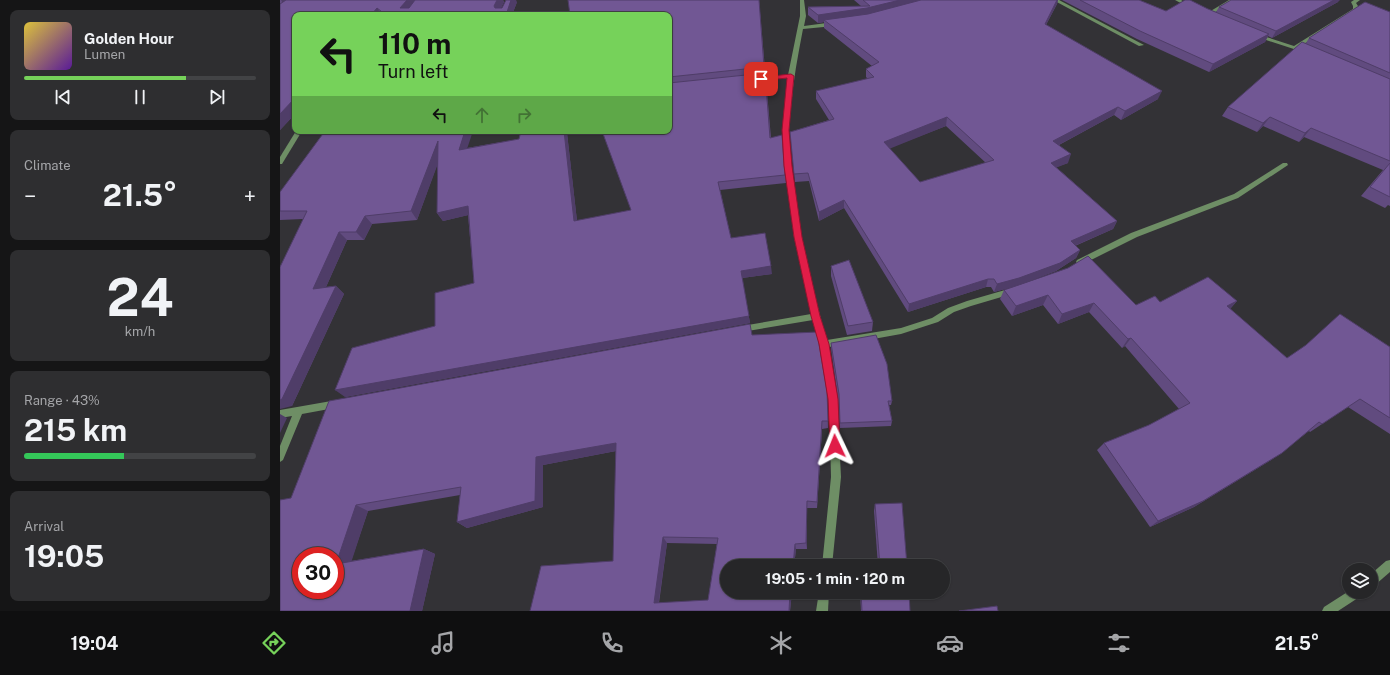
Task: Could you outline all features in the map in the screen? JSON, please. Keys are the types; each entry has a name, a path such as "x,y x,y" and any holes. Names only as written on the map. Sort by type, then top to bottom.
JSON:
{"street":[{"path":"802,0 803,16 791,76 786,130 788,166 798,237 824,344 833,399 836,477 828,559"},
{"path":"1055,0 1141,45"},
{"path":"1177,0 1214,18"},
{"path":"1202,12 1233,0"},
{"path":"1296,47 1317,32 1355,10 1356,6 1353,2 1358,0"},
{"path":"801,28 837,24"},
{"path":"1252,34 1296,47 1308,53"},
{"path":"746,80 791,76"},
{"path":"280,162 297,134"},
{"path":"1073,266 1134,236 1236,196 1285,164"},
{"path":"824,344 901,332 935,320 951,310 970,303 1017,290"},
{"path":"730,332 816,316"},
{"path":"280,414 346,402"},
{"path":"280,457 299,411"},
{"path":"1378,575 1390,565"},
{"path":"822,611 823,599"},
{"path":"1328,611 1346,599"}],"building":[{"path":"286,0 407,0 400,8 409,8 415,0 497,0 494,6 495,8 502,8 506,0 511,0 507,12 382,12 377,8 374,12 292,12 292,101 280,114 280,4"},
{"path":"568,0 759,0 764,67 672,77 672,12 570,12"},
{"path":"863,0 900,0 867,8 818,15 808,7 870,6"},
{"path":"921,0 1057,0 1045,24 1162,91 1125,111 1118,107 1053,141 1071,154 1051,163 1117,221 1071,241 1080,250 1060,263 1019,278 997,284 994,279 988,279 909,304 844,200 819,212 808,173 794,174 790,132 834,119 816,91 874,77 866,69 879,62 824,20 868,14","holes":["947,117 994,160 920,182 884,142"]},
{"path":"1080,0 1139,0 1166,11 1185,0 1190,0 1269,34 1213,64 1140,31"},
{"path":"1231,0 1334,0 1276,31 1219,7"},
{"path":"1365,2 1390,12 1390,73 1309,38"},
{"path":"1302,42 1390,79 1390,161 1311,128 1305,133 1270,117 1263,123 1228,107"},
{"path":"765,73 770,138 782,135 785,175 718,182 731,238 765,233 771,266 741,271 749,316 335,390 352,348 435,326 435,293 474,283 468,206 437,213 438,141 411,211 365,216 356,232 339,232 313,289 336,286 282,399 280,400 280,267 307,211 280,211 280,192 323,134 464,134 459,150 519,139 520,134 564,134 574,221 631,210 603,134 672,134 672,83"},
{"path":"1390,163 1390,197 1370,187"},
{"path":"1088,256 1136,305 1155,296 1160,302 1208,277 1237,301 1227,306 1287,358 1306,345 1340,314 1390,347 1390,418 1360,399 1322,424 1319,422 1282,453 1203,501 1158,521 1104,443 1149,425 1190,403 1131,338 1128,339 1094,303 1062,314 1048,295 1016,306 1004,290 1068,268"},
{"path":"849,260 873,322 848,326 831,266"},
{"path":"750,324 752,335 817,332 827,391 828,421 822,421 817,502 807,501 806,543 795,544 794,559 720,559 720,599 790,599 789,611 530,611 541,566 613,561 616,443 536,457 535,501 457,522 461,487 356,505 342,547 292,547 292,599 344,599 344,563 424,549 410,611 280,611 280,500 291,498 329,401","holes":["663,537 718,538 708,600 654,603"]},
{"path":"876,335 887,364 892,401 888,401 892,421 840,423 839,394 831,343"},
{"path":"902,503 906,559 879,559 875,504"},
{"path":"861,599 909,599 910,611 862,611"},
{"path":"997,606 998,611 959,611"}],"route":[{"path":"761,79 791,76 786,130 788,166 798,237 824,344 833,399 835,446"}]}
